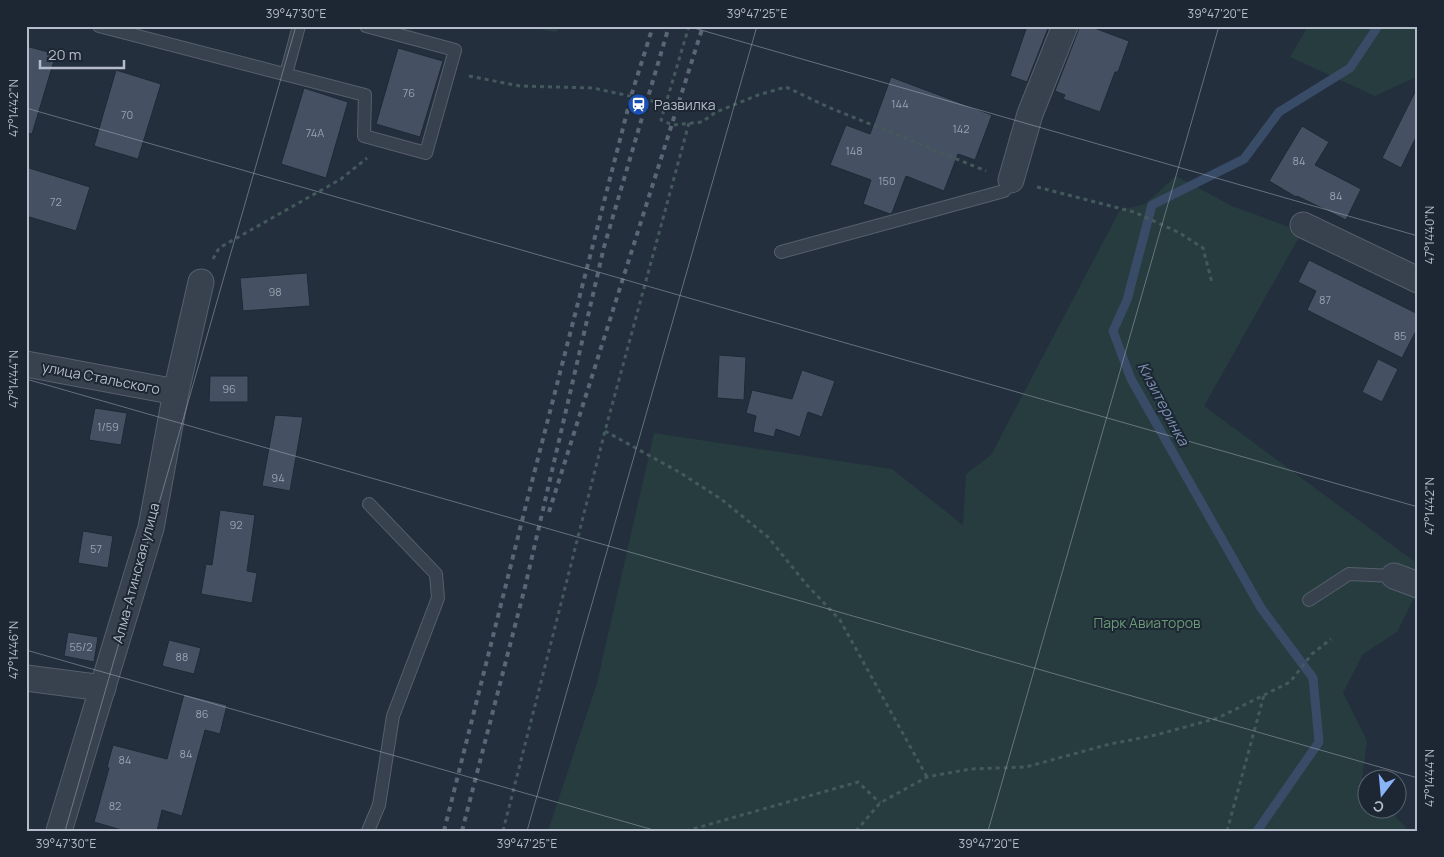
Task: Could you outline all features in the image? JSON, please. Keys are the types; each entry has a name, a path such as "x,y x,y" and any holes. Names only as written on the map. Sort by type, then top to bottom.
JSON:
{"street":[{"path":"1011,180 1030,114 1065,26"},
{"path":"1303,225 1418,280"},
{"name":"Алма-Атинская улица","path":"59,831 151,528 176,392 201,282"},
{"name":"улица Стальского","path":"26,364 176,392"},
{"path":"1394,576 1418,585"},
{"path":"26,678 103,688"}],"lane":[{"path":"99,26 365,95 364,136 426,153 456,50 389,29 366,26"},
{"path":"286,74 299,26"},
{"path":"781,252 1004,191 1011,180"},
{"path":"368,831 379,805 393,716 438,598 436,574 369,504"},
{"path":"1309,600 1349,574 1394,576"}],"path":[{"path":"689,26 661,120 673,125 702,122 716,112 758,95 786,87 906,139 1011,180 1134,212 1178,232 1203,248 1212,283"},
{"path":"449,72 520,86 593,88 666,104"},
{"path":"503,831 605,431 689,123"},
{"path":"201,282 219,248 341,179 386,142"},
{"path":"605,431 679,472 722,499 768,538 806,584 840,620 928,777"},
{"path":"856,831 858,826 880,804 928,777 970,769 1026,767 1110,744 1156,735 1218,718 1290,682 1312,654 1331,638"},
{"path":"1227,831 1264,695"},
{"path":"686,831 858,782 880,804"},
{"path":"858,826 861,831"}],"green space":[{"path":"526,26 561,26 556,32"},
{"path":"1308,26 1418,26 1418,76 1375,96 1290,57"},
{"name":"Парк Авиаторов","path":"1176,176 1232,206 1302,232 1204,406 1418,564 1418,590 1397,632 1363,654 1343,693 1367,741 1363,770 1356,770 1356,820 1399,820 1409,831 548,831 597,683 654,433 892,469 963,525 966,474 991,455 1120,210 1145,204"}],"building":[{"path":"1027,26 1049,26 1027,82 1010,76"},
{"path":"1079,26 1089,26 1129,41 1118,72 1115,72 1100,112 1063,99 1065,95 1055,91"},
{"path":"26,46 56,54 32,134 26,133"},
{"path":"398,48 443,61 420,137 376,124"},
{"path":"116,70 161,84 138,159 94,146"},
{"path":"891,77 992,115 975,160 958,154 944,191 906,176 890,214 863,204 871,180 830,165 846,125 870,134"},
{"path":"1418,86 1418,133 1401,168 1382,158"},
{"path":"304,88 348,102 326,178 281,164"},
{"path":"1302,126 1329,142 1315,165 1361,189 1346,220 1296,197 1269,181"},
{"path":"26,167 90,187 76,231 26,216"},
{"path":"1309,260 1418,314 1418,327 1402,358 1307,310 1316,291 1298,282"},
{"path":"307,273 310,306 243,311 240,278"},
{"path":"719,355 746,357 744,400 717,398"},
{"path":"1378,359 1398,369 1382,402 1362,392"},
{"path":"802,370 835,381 822,417 808,412 800,437 776,429 774,437 753,432 756,416 746,413 752,390 792,399"},
{"path":"210,376 248,376 248,402 209,402"},
{"path":"95,408 127,413 121,445 89,440"},
{"path":"275,415 303,417 290,491 262,486"},
{"path":"220,510 255,515 247,571 257,573 252,603 201,594 206,564 212,565"},
{"path":"83,531 113,536 108,568 78,563"},
{"path":"68,632 98,637 94,662 64,656"},
{"path":"169,640 201,648 194,674 162,666"},
{"path":"184,694 227,705 220,734 205,730 182,816 162,810 157,831 125,831 94,822 109,768 107,767 113,745 167,759"}],"waterway":[{"name":"Кизитеринка","path":"1257,831 1319,742 1313,678 1261,608 1131,379 1113,331 1127,300 1152,205 1244,159 1279,112 1350,68 1378,26"}],"railway":[{"path":"444,831 632,93 653,26"},
{"path":"462,831 525,587 604,247 669,26"},
{"path":"549,512 703,26"}],"place":[{"name":"Развилка","path":"638,105"}]}
